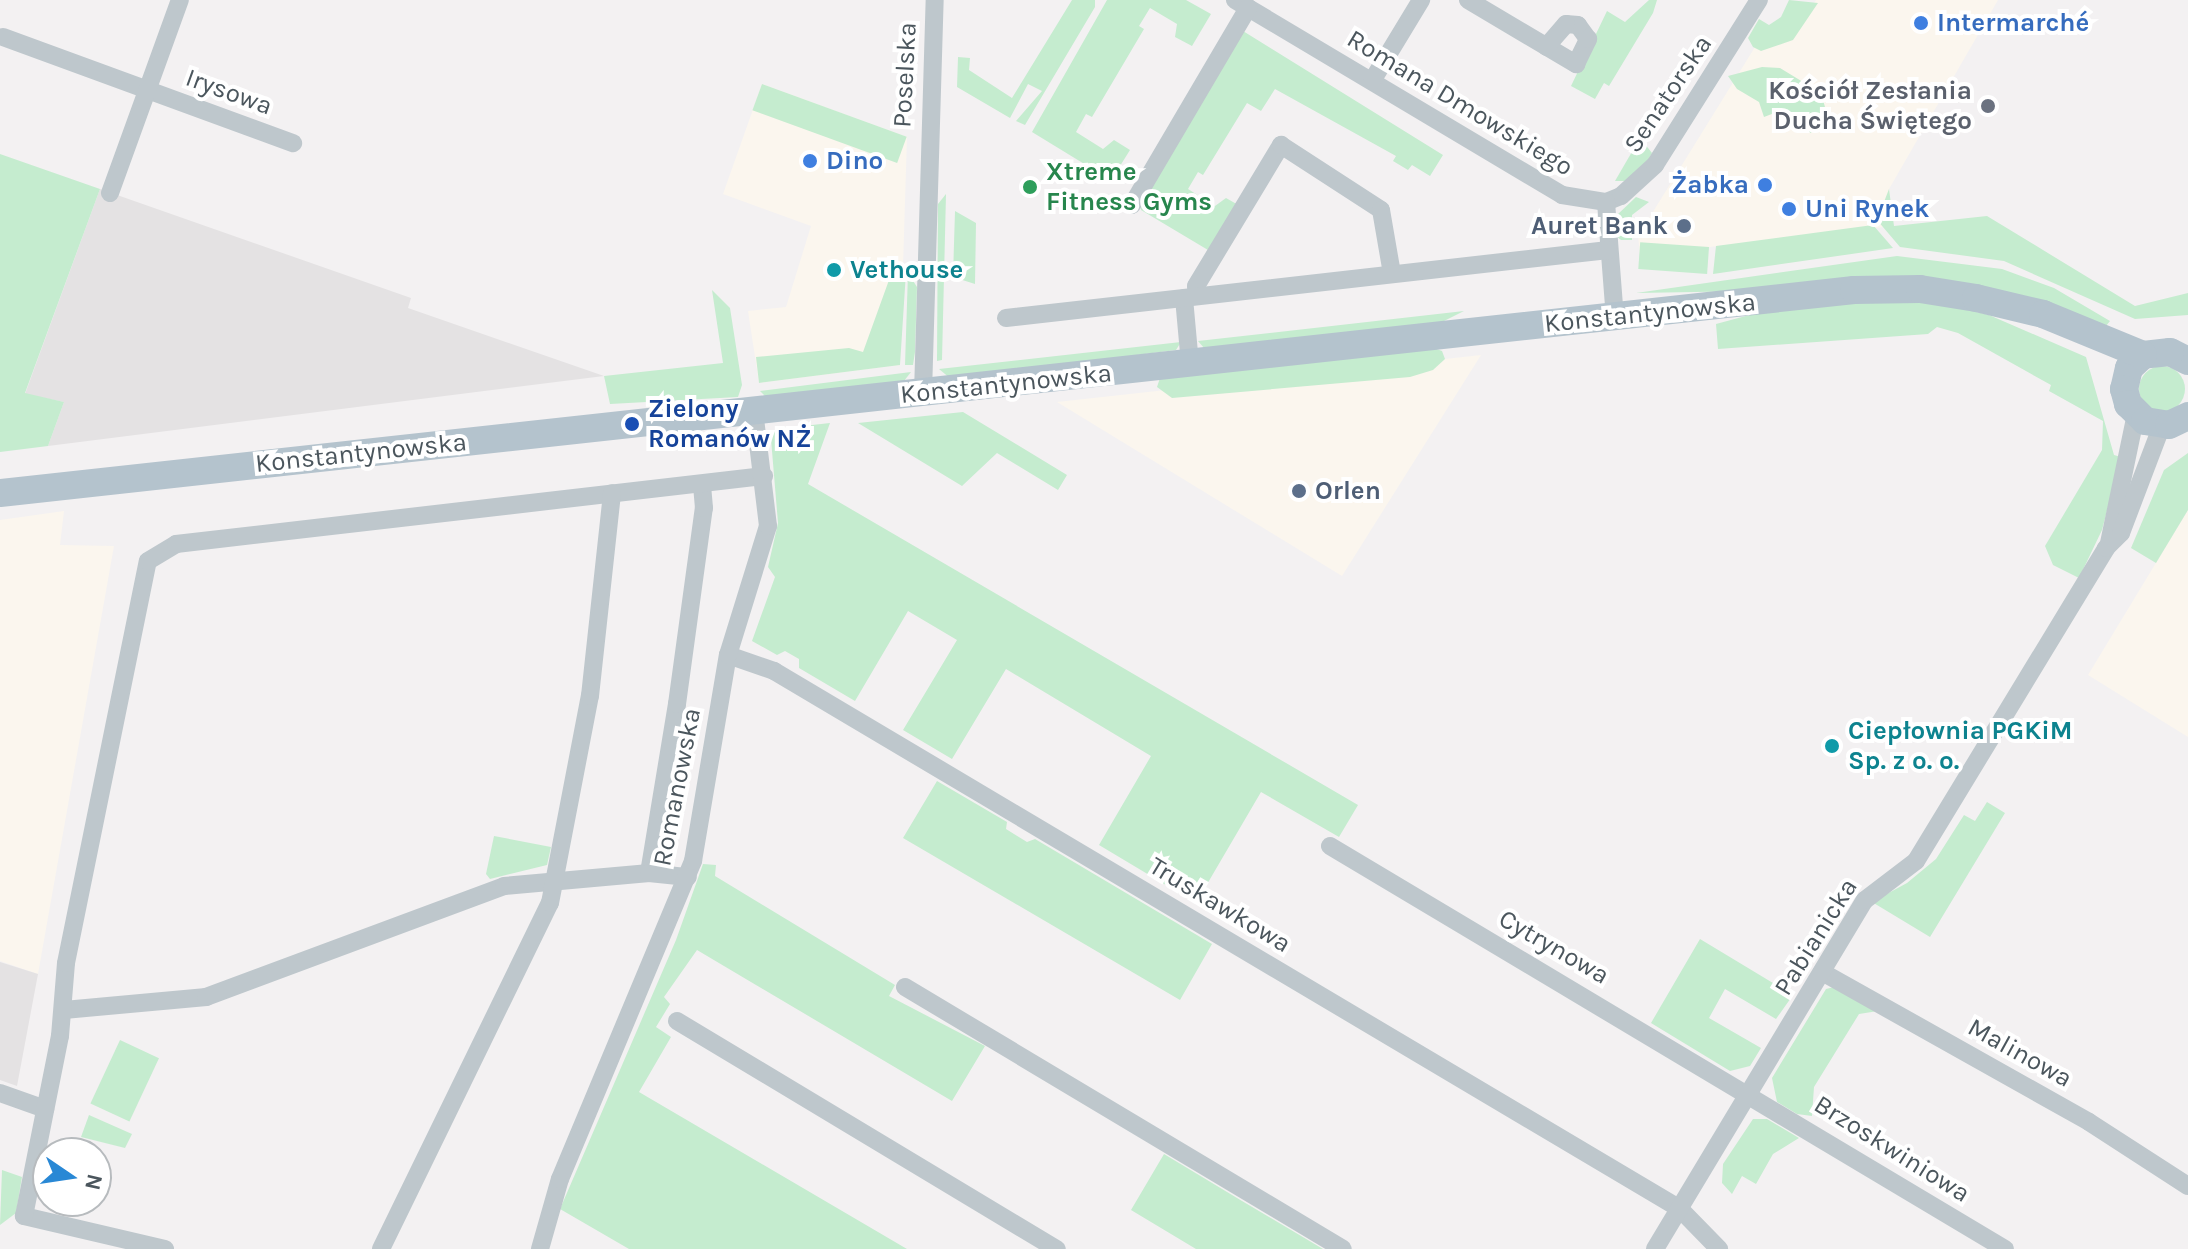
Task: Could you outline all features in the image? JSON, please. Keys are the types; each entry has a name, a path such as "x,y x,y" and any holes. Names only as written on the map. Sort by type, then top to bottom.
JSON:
{"main road":[{"name":"Konstantynowska","path":"0,493 1891,289 1948,292 2043,314 2143,355 2170,352 2188,361"},
{"name":"Konstantynowska","path":"2010,308 2103,361 2124,384"},
{"path":"2143,355 2129,368 2124,384 2136,414 2180,421"}],"street":[{"name":"Irysowa","path":"110,193 180,0"},
{"name":"Poselska","path":"923,393 935,0"},
{"path":"1372,81 1421,0"},
{"name":"Senatorska","path":"1606,202 1621,196 1655,165 1759,0"},
{"path":"1477,1 1546,47"},
{"path":"1132,205 1242,4"},
{"name":"Romana Dmowskiego","path":"1242,4 1562,195 1606,202"},
{"name":"Irysowa","path":"3,37 293,143"},
{"path":"1190,364 1191,297 1281,145 1381,210 1392,274"},
{"path":"1606,202 1615,318"},
{"path":"1006,318 1608,250"},
{"name":"Romanowska","path":"540,1249 560,1179 688,877 728,655 766,541 764,476 754,411"},
{"name":"Pabianicka","path":"2109,543 2136,414"},
{"name":"Pabianicka","path":"1655,1249 1873,889 1916,861 2109,543 2129,519 2180,421"},
{"path":"165,1249 24,1216 64,1010 66,963 141,578 153,557 176,544 764,476"},
{"path":"649,873 704,508 702,484"},
{"path":"381,1249 550,903 590,696 612,493"},
{"name":"Truskawkowa","path":"728,655 774,671 1680,1209 1719,1249"},
{"name":"Cytrynowa","path":"1330,846 1750,1093"},
{"path":"64,1010 206,997 504,886 649,873 688,877"},
{"name":"Malinowa","path":"1822,972 2089,1122 2188,1186"},
{"path":"905,987 1343,1249"},
{"path":"677,1021 1057,1249"},
{"path":"0,1093 45,1109"},
{"name":"Brzoskwiniowa","path":"1750,1093 2005,1249"}],"shaded area":[{"path":"1816,0 1998,0 1889,189 1893,226 1640,255 1638,236 1755,47 1795,34"},
{"path":"762,84 907,137 900,365 759,383 748,311 786,307 811,226 723,194"},
{"path":"100,189 411,298 408,308 604,376 48,446 64,402 25,394"},
{"name":"Orlen","path":"1481,355 1342,576 1057,402 1257,380"},
{"path":"2188,510 2188,737 2088,675"},
{"path":"64,511 60,545 114,546 38,974 0,961 0,520"},
{"path":"0,962 38,974 17,1086 0,1080"}],"green space":[{"path":"1072,0 1095,0 1095,7 1025,125 1016,121 1042,91 1028,84 1010,118 957,87 958,57 970,58 969,70 1012,98"},
{"path":"1107,0 1186,0 1211,14 1192,46 1175,37 1177,24 1150,8 1139,26 1144,29 1092,117 1086,114 1076,132 1103,149 1114,140 1130,150 1115,174 1104,176 1032,132"},
{"path":"1649,0 1657,0 1653,13 1609,86 1604,83 1595,99 1571,86 1607,11 1625,22"},
{"path":"1789,0 1818,3 1793,40 1761,51 1753,47 1748,38 1759,19 1769,25 1781,17"},
{"path":"1243,31 1443,155 1430,176 1412,165 1408,170 1393,161 1396,156 1275,89 1261,111 1247,103 1203,175 1198,172 1188,189 1215,206 1226,198 1240,206 1208,250 1141,210 1140,204"},
{"path":"1762,67 1780,68 1821,93 1825,107 1811,133 1777,112 1764,117 1759,102 1737,89 1728,76"},
{"path":"762,84 907,137 897,163 752,110"},
{"path":"1640,138 1652,153 1647,162 1628,181 1615,181"},
{"path":"0,154 100,189 25,393 64,402 48,446 0,452"},
{"path":"1889,189 1894,226 1987,216 2135,306 2188,293 2188,315 2135,319 2004,261 1900,247 1877,220"},
{"path":"946,194 942,360 937,361 938,204"},
{"path":"1636,197 1649,202 1632,215 1632,240 1621,240 1616,236 1617,215"},
{"path":"955,211 976,223 975,284 953,277"},
{"path":"1873,225 1893,248 1713,274 1716,246"},
{"path":"1640,242 1709,247 1707,274 1638,269"},
{"path":"1897,256 2002,269 2054,288 2110,321 2102,331 2061,313 1754,291 1636,293"},
{"path":"886,272 906,272 900,365 759,383 756,357 849,348 863,352 889,280 878,276"},
{"path":"908,273 917,287 913,365 905,365"},
{"path":"712,290 730,308 742,385 738,397 610,404 604,376 723,363"},
{"path":"1857,301 1930,301 1989,315 2086,357 2114,455 2121,457 2102,530 2079,578 2053,565 2045,546 2102,450 2103,421 2049,391 2051,385 1958,333 1937,327 1928,334 1718,349 1716,324 1768,310"},
{"path":"1464,311 1436,325 1204,348 1198,341"},
{"path":"1181,342 1176,350 951,379 939,369"},
{"path":"1431,347 1442,351 1445,359 1433,370 1410,377 1172,398 1157,387 1160,378"},
{"path":"2162,366 2179,372 2185,389 2179,406 2162,412 2145,406 2139,389 2145,372"},
{"path":"911,372 904,381 766,397 760,391"},
{"path":"963,412 1067,475 1058,490 997,453 962,486 858,423"},
{"path":"830,423 808,484 1358,805 1339,837 1261,792 1196,903 1099,845 1151,756 1006,669 952,759 903,730 957,640 908,611 855,701 799,668 799,659 785,651 777,655 752,641 775,577 768,567 778,523 771,439 776,429"},
{"path":"2188,453 2188,510 2156,563 2131,548 2164,470"},
{"path":"937,781 1007,822 1006,829 1027,842 1035,839 1212,944 1180,1000 903,838"},
{"path":"1987,802 2005,813 1930,937 1872,902 1907,883 1936,859 1964,815 1975,821"},
{"path":"494,836 551,847 547,865 490,879 486,874"},
{"path":"703,864 716,865 715,876 895,985 889,996 985,1046 952,1101 697,950 664,997 670,1004 656,1027 671,1037 639,1092 907,1249 629,1249 560,1209 676,940"},
{"path":"1700,939 1793,995 1776,1019 1725,989 1709,1018 1761,1048 1750,1066 1730,1071 1651,1023"},
{"path":"1834,987 1878,1011 1859,1014 1814,1087 1812,1116 1797,1114 1777,1102 1772,1078 1826,989"},
{"path":"120,1040 159,1058 129,1122 90,1103"},
{"path":"89,1115 132,1134 125,1148 112,1145 112,1137 81,1137"},
{"path":"1753,1119 1767,1119 1799,1138 1773,1154 1756,1184 1742,1176 1732,1194 1722,1183 1723,1164"},
{"path":"1164,1154 1323,1249 1196,1249 1131,1210"},
{"path":"2,1170 22,1177 16,1213 0,1225"}],"place":[{"name":"Intermarché","path":"1921,23"},
{"name":"Kościół Zesłania Ducha Świętego","path":"1988,106"},
{"name":"Dino","path":"810,161"},
{"name":"Żabka","path":"1765,185"},
{"name":"Xtreme Fitness Gyms","path":"1030,187"},
{"name":"Uni Rynek","path":"1789,209"},
{"name":"Auret Bank","path":"1684,226"},
{"name":"Vethouse","path":"834,270"},
{"name":"Zielony Romanów NŻ","path":"632,424"},
{"name":"Orlen","path":"1299,491"},
{"name":"Ciepłownia PGKiM Sp. z o. o.","path":"1832,746"}]}
